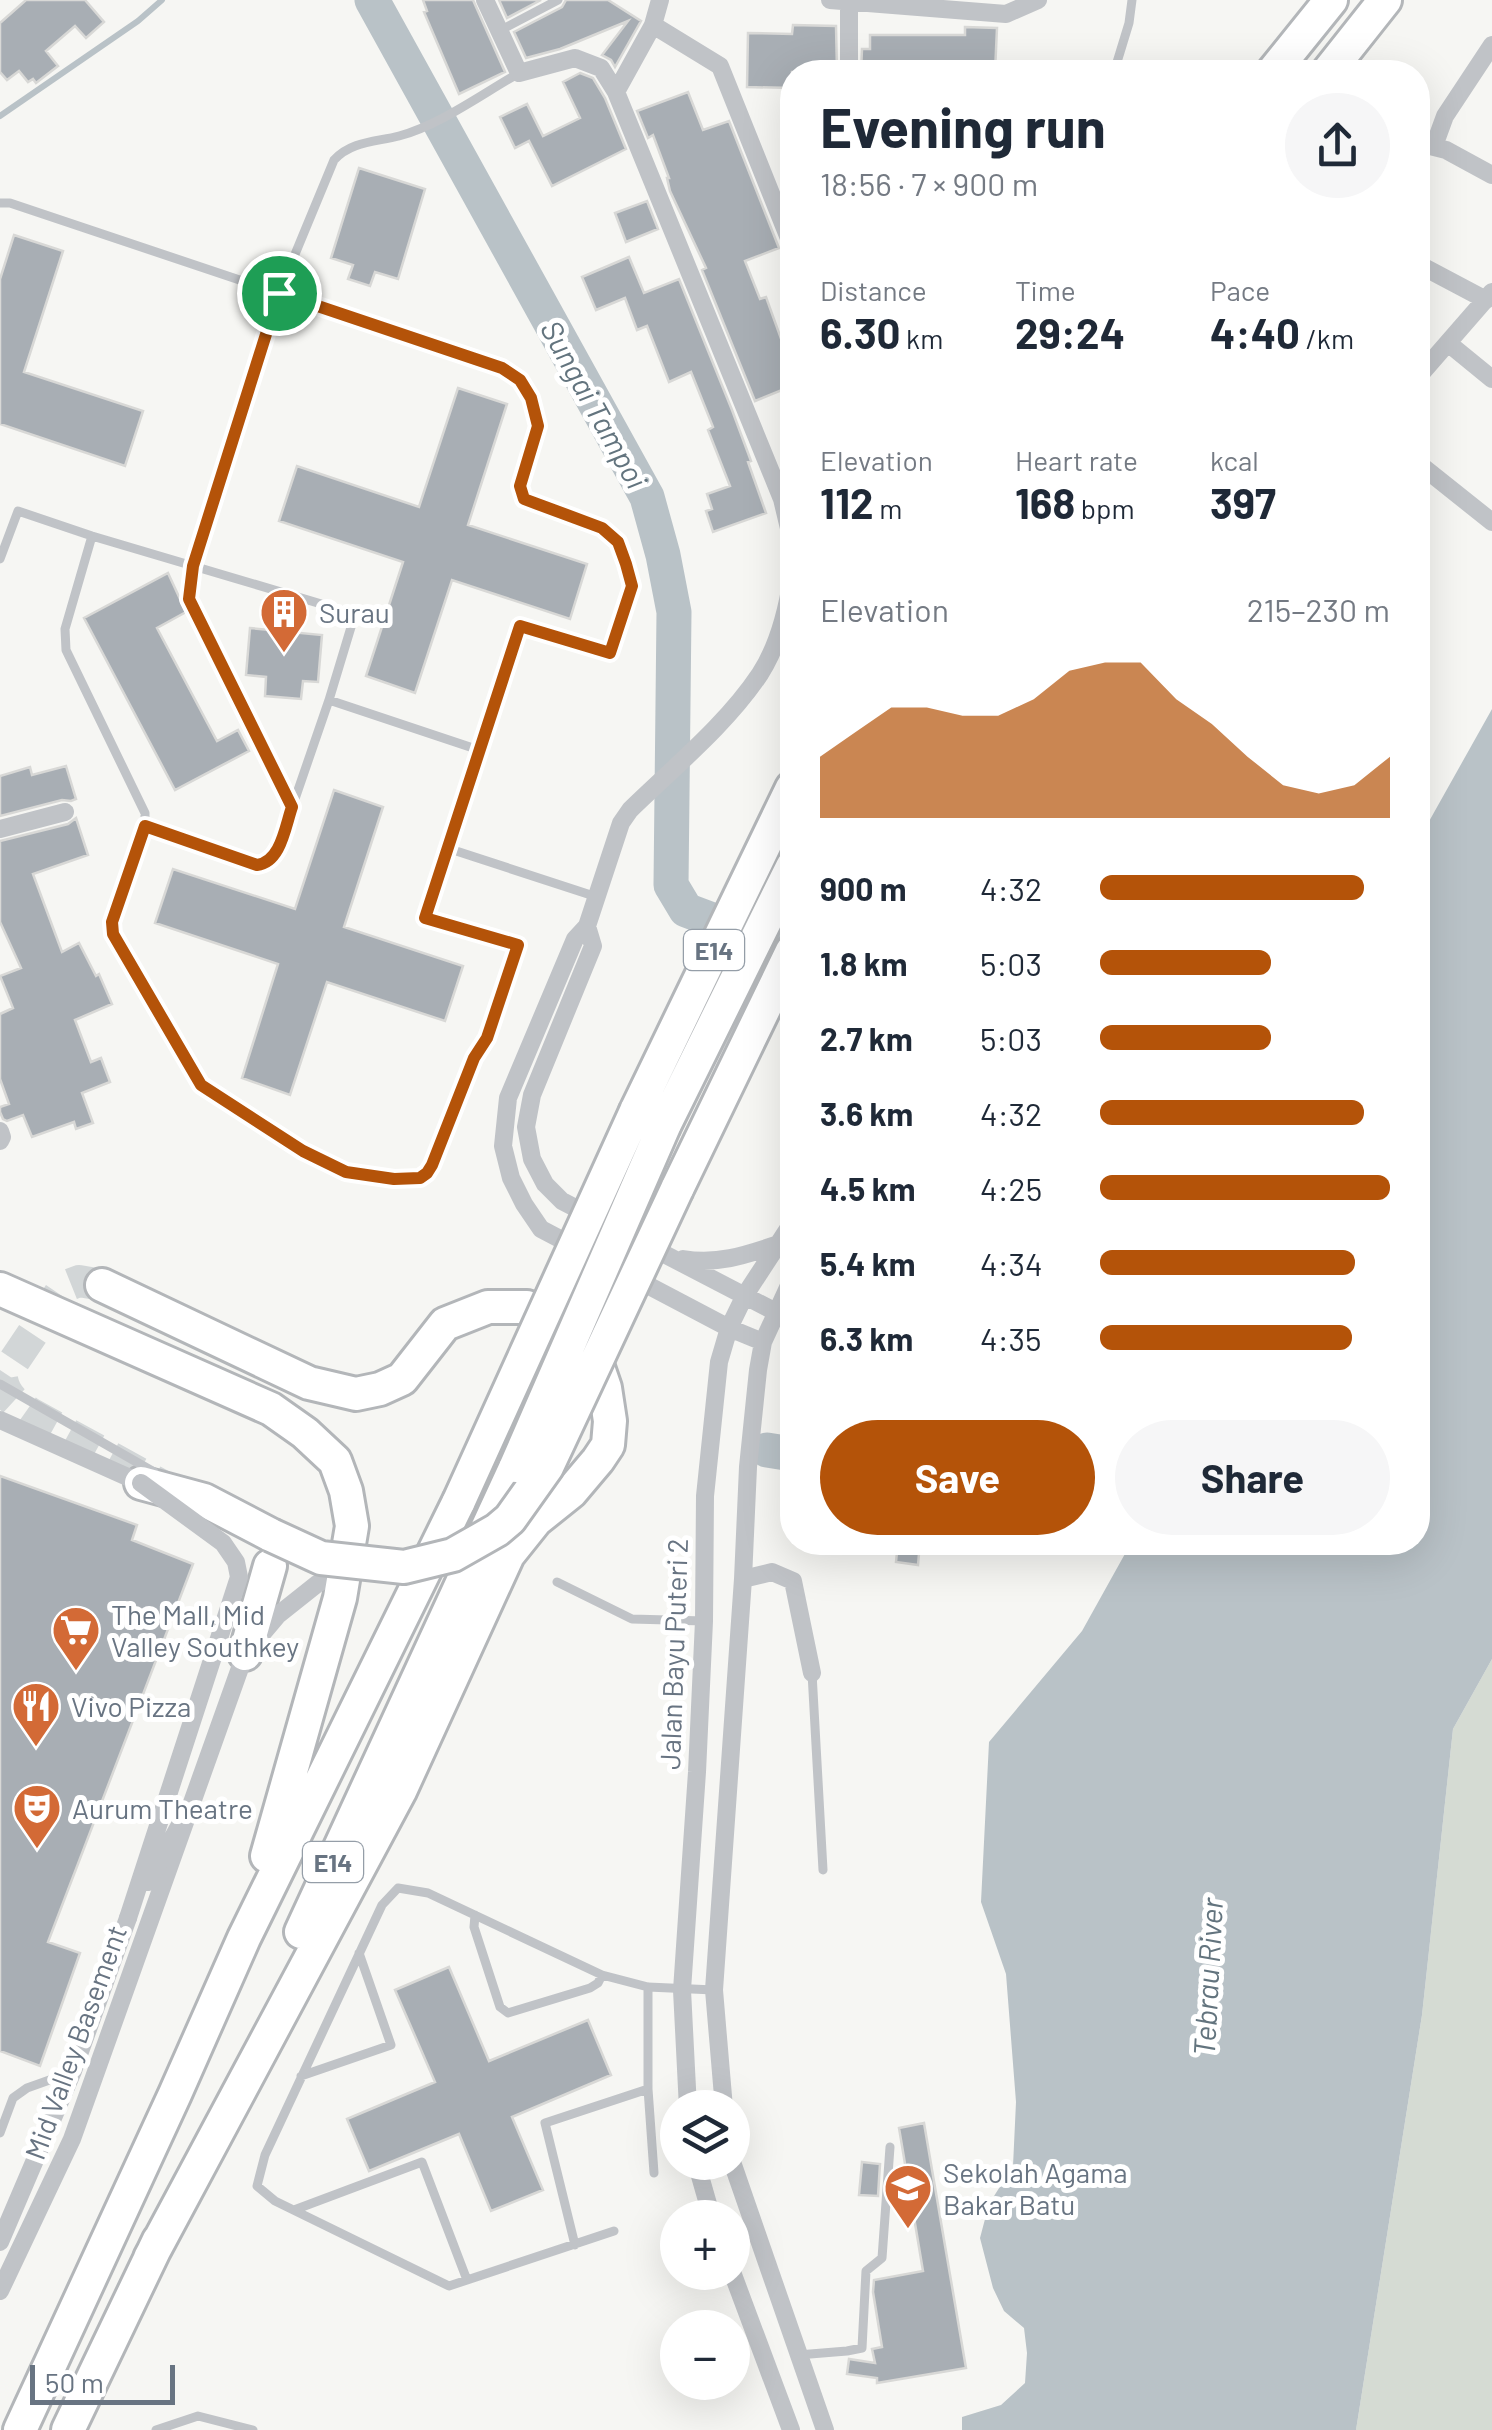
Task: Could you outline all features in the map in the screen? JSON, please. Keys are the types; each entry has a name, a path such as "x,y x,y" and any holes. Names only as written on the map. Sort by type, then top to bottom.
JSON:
{"highway":[{"path":"1282,60 1331,0"},
{"path":"1338,60 1385,0"},
{"name":"E14","path":"20,2430 244,1938 459,1501 636,1111 780,813"},
{"name":"E14","path":"68,2430 516,1466 664,1126 780,890"},
{"path":"141,1484 204,1500 271,1550 404,1568 452,1556 510,1519 547,1467 780,976"},
{"path":"102,1286 308,1383 356,1394 402,1379 445,1324 488,1307 526,1306 564,1321 592,1350 605,1388 610,1421 608,1444 598,1460 571,1492 536,1520 508,1555 400,1791 150,2258"},
{"path":"0,1288 270,1409 305,1433 335,1461 346,1490 352,1526 340,1598 244,1938"},
{"path":"245,1654 271,1550"}],"street":[{"path":"485,0 519,73 575,58 601,68 616,92 780,497"},
{"path":"616,92 653,25 660,0"},
{"path":"830,0 1006,14 1038,0"},
{"path":"848,60 850,0"},
{"path":"653,25 720,66 780,216"},
{"path":"1430,138 1492,45"},
{"path":"1430,146 1492,175"},
{"path":"1430,269 1489,296 1430,364"},
{"path":"1448,343 1492,379"},
{"path":"1430,473 1492,522"},
{"path":"763,1342 541,1229 511,1178 503,1146 508,1098 575,940 588,926 621,823 738,702 762,672 780,628"},
{"path":"0,829 65,812"},
{"path":"588,926 593,946 532,1095 526,1127 532,1160 545,1184 562,1201 776,1312"},
{"path":"0,1132 0,1141"},
{"path":"664,1256 724,1261 779,1244"},
{"name":"Jalan Bayu Puteri 2","path":"687,2090 682,1990 697,1772 705,1496 719,1362 745,1295 779,1244"},
{"path":"722,2090 714,1990 748,1467 763,1342 780,1304"},
{"path":"0,1420 141,1484 223,1543 236,1562 239,1577 128,1918 73,2072 5,2213 0,2242"},
{"path":"128,1918 190,1807 245,1654 278,1615 345,1568"},
{"path":"743,1579 772,1572 793,1581 812,1673"},
{"name":"Mid Valley Basement","path":"0,2291 72,2139 190,1807"},
{"path":"738,2180 825,2430"},
{"path":"739,2290 791,2430"}],"lane":[{"path":"499,31 558,0"},
{"path":"1118,60 1132,0"},
{"path":"292,807 189,599 193,566 279,293 334,160 342,150 402,136 428,124 519,73"},
{"path":"0,203 10,203 502,368 520,380 531,398 538,426 520,486 524,499 602,528 618,542 632,586 610,653 520,626 425,918 518,945 487,1038 474,1058 432,1165 420,1178 394,1179 346,1172 303,1151 201,1085 113,934 112,922 145,826 145,813 66,650 64,629 92,536"},
{"path":"0,559 18,511 354,614 275,857 257,865 145,826"},
{"path":"328,700 479,750"},
{"path":"447,848 597,897"},
{"path":"0,1384 204,1500"},
{"path":"557,1582 632,1619 704,1620"},
{"path":"812,1673 823,1870"},
{"path":"614,2231 449,2286 275,2201 257,2186 264,2155 382,1905 398,1888 428,1893 602,1975 648,1987 714,1990"},
{"path":"475,1915 474,1928 500,2007 508,2013 590,1988 602,1975"},
{"path":"302,2076 391,2045 359,1954"},
{"path":"648,1987 648,2089 654,2172"},
{"path":"0,2134 14,2098 28,2088 73,2072"},
{"path":"575,2244 544,2123 648,2089"},
{"path":"798,2356 862,2348 866,2270 882,2258 890,2146"},
{"path":"294,2210 422,2162 467,2280"},
{"path":"156,2430 198,2416 254,2430"}],"shaded area":[{"path":"1492,1659 1492,2430 1356,2430 1422,2015 1453,1729"}],"water":[{"name":"Tebrau River","path":"1492,709 1492,1659 1453,1729 1422,2015 1356,2430 962,2430 962,2417 1001,2405 1025,2383 1027,2353 1024,2328 1004,2311 993,2288 980,2238 989,2204 1013,2166 1016,2102 1006,1974 981,1902 989,1742 1082,1631 1124,1555 1430,1555 1430,820"}],"building":[{"path":"26,0 85,0 104,22 86,38 75,26 46,51 58,66 36,83 33,79 28,82 19,71 7,80 0,72 0,23"},
{"path":"423,0 473,0 505,72 459,94 424,12 427,11"},
{"path":"499,0 541,0 507,18"},
{"path":"566,0 608,0 641,21 615,67 602,55 628,21 560,49 526,58 514,32 562,7"},
{"path":"793,25 836,26 837,60 780,60 780,88 747,87 748,33 792,34"},
{"path":"965,27 997,28 996,60 862,60 862,49 870,49 870,35 965,35"},
{"path":"580,73 593,78 626,149 552,186 529,141 515,148 500,117 527,104 543,136 580,118 563,82"},
{"path":"688,92 703,130 729,121 779,248 745,261 760,299 766,297 780,336 780,391 755,401 702,270 706,268 670,191 653,135 648,138 637,111"},
{"path":"359,168 425,189 398,279 375,272 370,286 348,279 353,265 331,258"},
{"path":"647,201 658,229 626,242 615,213"},
{"path":"14,235 63,251 24,372 143,411 125,466 0,424 0,279"},
{"path":"629,257 644,293 679,279 751,461 748,462 766,513 713,532 706,511 712,509 707,494 730,486 708,430 713,427 691,372 669,382 647,326 637,330 625,298 596,310 582,277"},
{"path":"458,388 507,404 468,525 587,564 570,619 452,580 415,693 366,676 403,562 279,521 297,466 419,507"},
{"path":"168,573 186,612 157,628 217,741 238,730 249,751 175,790 84,618"},
{"name":"Surau","path":"250,628 322,635 318,682 303,681 301,699 265,696 266,677 246,675"},
{"path":"66,766 76,799 0,816 0,776 30,767 32,775"},
{"path":"334,790 383,807 344,927 463,966 445,1021 327,982 290,1095 242,1078 278,964 155,923 173,869 295,909"},
{"path":"76,818 88,855 33,874 62,952 79,943 112,1004 75,1020 91,1062 101,1058 110,1082 82,1093 93,1123 76,1129 74,1122 32,1137 23,1115 7,1121 0,1112 0,1107 9,1104 0,1079 0,1014 13,1008 0,976 21,968 0,922 0,841 68,824"},
{"name":"The Mall, Mid Valley Southkey","path":"0,1476 137,1525 132,1540 193,1564 48,1942 80,1953 40,2066 0,2051"},
{"path":"897,1555 919,1555 918,1565 896,1562"},
{"path":"449,1967 489,2061 588,2020 611,2075 512,2117 543,2190 491,2211 459,2134 369,2171 347,2119 435,2082 395,1990"},
{"path":"924,2123 966,2368 877,2383 877,2378 847,2374 849,2359 875,2363 872,2349 882,2347 874,2280 923,2271 899,2128"},
{"path":"862,2162 880,2164 878,2196 859,2195"}],"waterway":[{"path":"0,116 138,21 162,0"},
{"name":"Sungai Tampoi","path":"372,0 647,497 674,612 671,885 686,910 780,945"},
{"path":"767,1450 780,1452"}],"tunnel":[{"path":"102,1285 79,1281 64,1287 2,1379 3,1385 12,1399 30,1413 170,1490"}],"place":[{"name":"Surau","path":"284,654"},
{"name":"The Mall, Mid Valley Southkey","path":"76,1672"},
{"name":"Vivo Pizza","path":"36,1748"},
{"name":"Aurum Theatre","path":"37,1850"},
{"name":"Sekolah Agama Bakar Batu","path":"908,2230"}],"route":[{"path":"279,293 502,368 520,380 531,398 538,426 520,486 524,499 602,528 618,542 632,586 610,653 520,626 425,918 518,945 487,1038 474,1058 432,1165 420,1178 394,1179 346,1172 303,1151 201,1085 113,934 112,922 145,826 257,865 266,864 275,857 292,807 189,599 193,566 279,293"}]}
